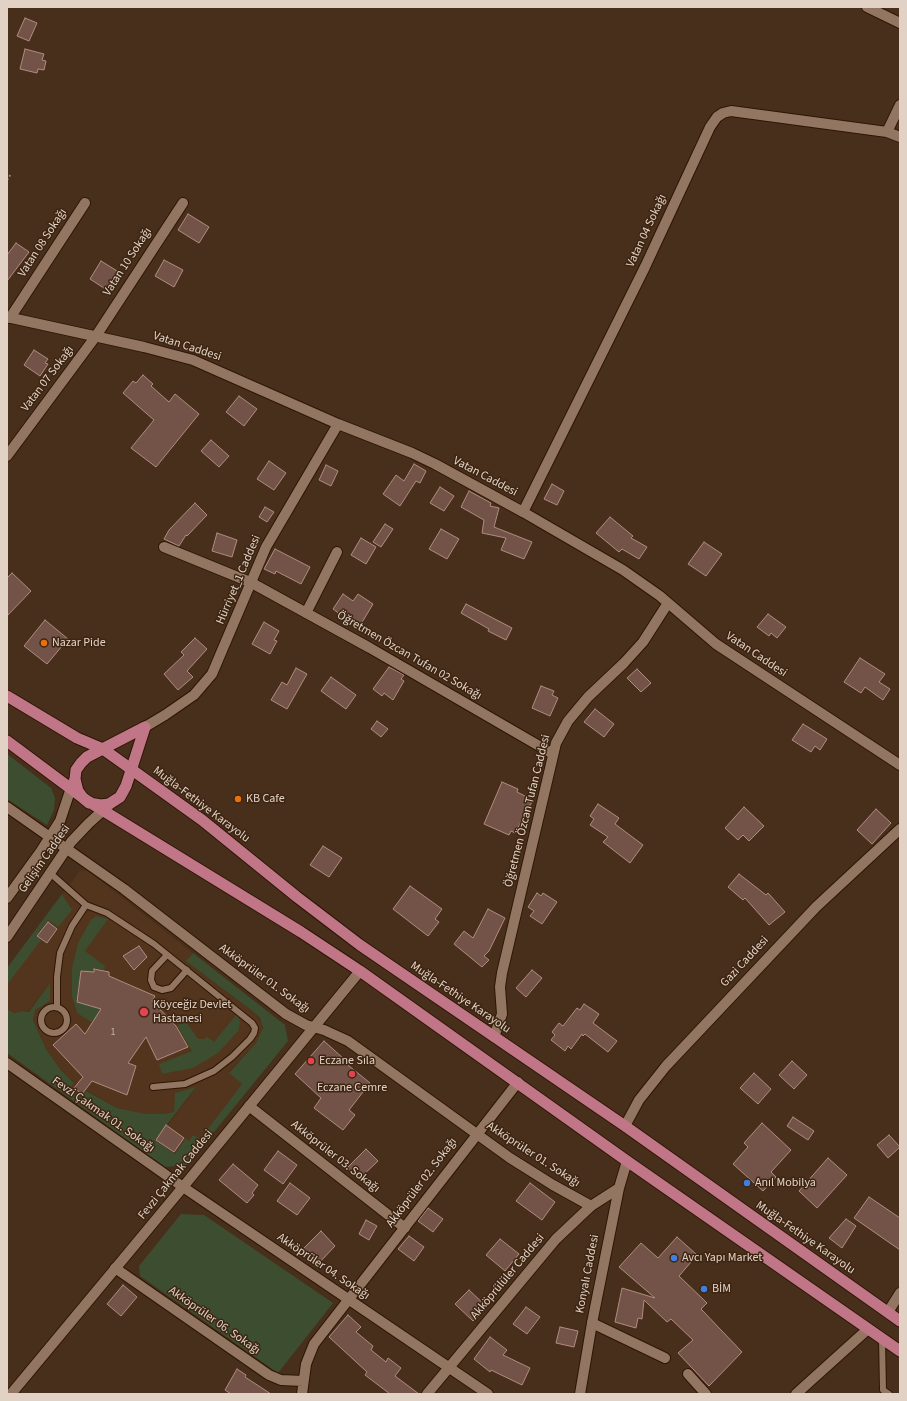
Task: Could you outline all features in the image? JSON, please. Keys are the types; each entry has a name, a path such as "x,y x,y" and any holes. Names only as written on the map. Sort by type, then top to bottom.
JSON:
{"highway":[{"name":"Muğla-Fethiye Karayolu","path":"7,696 77,738 103,749 202,820 324,918 494,1037 625,1126 900,1321"},
{"path":"145,727 122,794 113,802 101,805 86,800 78,791 75,775 81,763 91,755 145,727"},
{"path":"7,741 86,800 301,932 360,971 627,1161 900,1351"},
{"path":"91,755 105,754 117,759 125,769 127,782"}],"street":[{"path":"867,7 900,23"},
{"path":"887,132 900,105"},
{"name":"Vatan 04 Sokağı","path":"523,512 645,267 716,117 723,113 732,111 887,132 900,137"},
{"name":"Vatan 08 Sokağı","path":"9,317 85,203"},
{"name":"Vatan 10 Sokağı","path":"96,336 183,203"},
{"name":"Vatan Caddesi","path":"9,317 174,354 193,360 338,424 412,453 523,512 623,570 668,603 716,644 900,765"},
{"name":"Vatan 07 Sokağı","path":"7,456 96,336"},
{"name":"Hürriyet_1 Caddesi","path":"145,727 194,695 212,674 224,649 250,582 274,532 338,424"},
{"name":"Öğretmen Özcan Tufan 02 Sokağı","path":"164,547 250,582 370,648 554,754"},
{"path":"306,613 337,552"},
{"name":"Öğretmen Özcan Tufan Caddesi","path":"494,1037 502,1014 500,987 502,973 556,743 568,722 588,697 624,663 643,642 668,603"},
{"name":"Gelişim Caddesi","path":"7,898 60,821 75,775"},
{"name":"Gelişim Caddesi","path":"7,938 67,848 80,832 113,802"},
{"name":"Akköprüler 01. Sokağı","path":"7,807 51,836 124,889 286,1014 295,1020 324,1030 348,1041 476,1134 533,1173 591,1206"},
{"name":"Gazi Caddesi","path":"625,1126 639,1100 666,1066 802,922 900,829"},
{"name":"Fevzi Çakmak Caddesi","path":"10,1394 116,1268 360,971"},
{"name":"Fevzi Çakmak 01. Sokağı","path":"7,1063 183,1187"},
{"name":"Akköprüler 02. Sokağı","path":"302,1394 309,1354 322,1334 349,1301 476,1134 518,1082"},
{"name":"Akköprüler 03. Sokağı","path":"249,1106 405,1228"},
{"name":"Konyalı Caddesi","path":"580,1394 592,1323 619,1188 627,1161"},
{"name":"Akköprüler 04. Sokağı","path":"183,1187 488,1394"},
{"name":"Akköprülüler Caddesi","path":"427,1394 556,1239 591,1206 619,1188"},
{"name":"Akköprüler 06. Sokağı","path":"116,1268 269,1375 281,1380 303,1382"},
{"path":"888,1312 900,1293"},
{"path":"592,1323 665,1358"},
{"path":"796,1394 868,1329"},
{"path":"688,1374 706,1394"}],"lane":[{"path":"50,873 86,906 116,918 167,954 246,1017 255,1028 254,1033 232,1057 206,1075 185,1084 153,1087"},
{"path":"57,1007 57,977 60,953 72,926 86,906"},
{"path":"167,954 152,971 150,980 154,987 162,990 171,988 187,970"},
{"path":"57,1007 65,1012 67,1016 67,1024 62,1032 53,1034 48,1032 43,1027 41,1018 48,1008 57,1007"},
{"path":"882,1339 883,1390 889,1394"}],"path":[{"path":"7,180 11,174"}],"shaded area":[{"name":"Köyceğiz Devlet Hastanesi","path":"87,870 193,953 187,961 255,1013 262,1024 262,1033 256,1043 229,1072 242,1084 200,1139 189,1141 175,1154 155,1140 166,1124 168,1125 196,1088 174,1112 163,1114 146,1114 117,1108 87,1091 81,1097 70,1088 74,1082 60,1069 46,1049 33,1020 35,1010 50,1001 50,983 28,1012 23,1011 14,1013 7,1009 7,985 40,940 36,936 48,920 72,910 62,894 80,871"}],"green space":[{"path":"7,754 51,788 55,798 54,810 47,825 7,799"},
{"path":"62,894 72,910 58,927 48,920 36,936 41,940 7,985 7,968"},
{"path":"96,916 108,919 85,951 105,966 104,970 94,968 93,972 81,971 76,1002 104,1010 91,1022 77,1013 72,996 72,968 78,943 91,920"},
{"path":"193,953 285,1025 288,1041 187,1165 165,1167 7,1053 7,1009 14,1013 23,1011 29,1012 50,983 50,1001 35,1010 33,1020 46,1049 60,1069 74,1083 70,1089 81,1097 86,1091 117,1108 146,1114 163,1114 174,1112 175,1093 196,1087 155,1140 175,1154 186,1138 189,1141 193,1135 200,1139 242,1084 229,1073 256,1043 263,1028 260,1018 255,1013 186,961"},
{"path":"236,1015 240,1020 239,1030 218,1053 193,1068 162,1074 159,1064 192,1051 177,1026 185,1020 198,1039 204,1039 207,1037 214,1042"},
{"path":"181,1214 204,1215 333,1303 278,1373 140,1276 139,1266"}],"building":[{"path":"25,18 37,23 29,41 17,36"},
{"path":"25,49 44,54 42,60 46,61 44,70 38,69 37,73 20,69"},
{"path":"188,214 209,227 199,243 178,230"},
{"path":"16,243 29,252 7,281 7,255"},
{"path":"164,260 183,270 174,287 155,276"},
{"path":"101,261 122,274 110,292 90,279"},
{"path":"34,350 48,359 45,363 48,364 40,376 24,365"},
{"path":"143,375 153,384 151,386 169,402 175,394 199,414 156,467 131,448 154,420 123,393 133,381 136,383"},
{"path":"239,396 257,409 244,426 226,412"},
{"path":"211,440 229,456 219,467 201,451"},
{"path":"269,461 286,473 274,490 257,479"},
{"path":"414,464 426,471 420,483 416,481 400,506 383,494 396,475 404,481"},
{"path":"326,465 338,471 331,486 319,480"},
{"path":"552,484 564,491 557,505 544,499"},
{"path":"440,487 454,496 444,511 430,503"},
{"path":"469,491 491,503 490,506 499,508 494,527 532,542 524,559 501,550 506,538 482,533 484,520 461,507"},
{"path":"195,503 207,515 187,536 186,535 179,546 164,539 169,530"},
{"path":"265,507 274,512 267,522 259,517"},
{"path":"610,517 633,536 631,538 647,547 639,559 622,549 619,552 596,533"},
{"path":"385,524 393,529 381,547 373,542"},
{"path":"441,529 459,539 447,559 429,549"},
{"path":"217,533 237,540 232,557 212,551"},
{"path":"361,538 376,547 366,564 351,555"},
{"path":"704,542 722,554 706,576 688,564"},
{"path":"275,549 310,567 301,584 276,571 275,574 264,569"},
{"path":"12,573 31,591 7,616 7,578"},
{"path":"343,594 353,601 358,594 373,604 361,624 342,613 341,615 333,609"},
{"path":"466,604 512,628 506,640 488,631 489,629 461,613"},
{"path":"768,614 786,627 777,638 771,633 769,636 757,627"},
{"path":"45,620 68,639 47,664 24,646"},
{"path":"264,622 279,631 274,640 277,641 270,654 252,644"},
{"path":"195,638 207,649 187,671 193,677 178,690 164,674 184,655 181,652"},
{"path":"860,658 885,674 879,682 890,689 883,700 865,687 861,693 844,682"},
{"path":"389,667 404,675 401,679 404,681 393,700 384,693 382,696 373,689"},
{"path":"296,668 307,674 287,709 271,700 282,682 287,685"},
{"path":"637,669 651,683 641,692 627,678"},
{"path":"331,677 356,695 346,709 321,691"},
{"path":"541,686 554,691 552,695 558,698 550,716 532,708"},
{"path":"595,709 614,724 604,737 584,722"},
{"path":"377,721 388,729 381,737 371,729"},
{"path":"803,724 827,739 820,750 815,746 811,752 792,740"},
{"path":"502,782 518,789 517,792 533,800 515,833 511,831 509,835 484,824"},
{"path":"598,804 619,818 615,824 643,845 630,863 603,842 608,837 590,825 594,819 590,816"},
{"path":"744,807 764,826 749,841 743,835 738,840 725,828"},
{"path":"876,809 891,823 872,844 857,830"},
{"path":"323,846 342,858 329,877 310,865"},
{"path":"739,874 766,895 768,893 785,912 769,925 745,898 743,900 728,887"},
{"path":"410,886 442,909 435,919 439,922 428,936 393,909"},
{"path":"537,893 541,896 543,893 557,902 542,924 530,916 534,911 528,907"},
{"path":"488,909 505,918 489,951 484,956 489,960 482,967 454,944 464,931 473,938"},
{"path":"48,922 57,929 47,943 37,936"},
{"path":"139,946 147,957 134,970 123,956"},
{"path":"94,969 109,972 109,976 155,996 152,1001 176,1026 188,1047 157,1060 146,1037 128,1063 136,1066 127,1095 92,1081 82,1094 74,1088 83,1077 53,1045 76,1024 85,1034 101,1009 77,1002 81,971 94,972"},
{"path":"532,970 542,978 526,997 516,988"},
{"path":"584,1004 599,1014 593,1023 617,1041 608,1052 585,1034 583,1036 582,1034 571,1049 568,1046 565,1051 551,1040 555,1035 552,1032 559,1023 563,1026 577,1008 580,1010"},
{"path":"324,1041 344,1059 343,1061 370,1083 349,1110 355,1115 343,1130 314,1108 321,1098 295,1074"},
{"path":"792,1061 807,1075 794,1089 779,1075"},
{"path":"754,1073 771,1089 758,1104 740,1088"},
{"path":"793,1117 814,1131 808,1140 787,1126"},
{"path":"762,1123 791,1150 771,1172 776,1177 763,1191 733,1164 748,1147 744,1143"},
{"path":"166,1125 184,1138 174,1152 156,1140"},
{"path":"889,1135 900,1147 888,1158 877,1145"},
{"path":"366,1149 378,1161 359,1179 347,1168"},
{"path":"278,1151 297,1165 283,1184 264,1170"},
{"path":"828,1158 847,1175 817,1208 799,1191"},
{"path":"233,1164 258,1185 252,1193 254,1195 247,1203 219,1180"},
{"path":"290,1183 310,1198 297,1215 277,1201"},
{"path":"530,1183 555,1202 542,1220 516,1201"},
{"path":"869,1197 900,1218 900,1250 854,1218"},
{"path":"428,1208 443,1219 433,1232 418,1221"},
{"path":"846,1219 856,1226 842,1248 829,1238"},
{"path":"366,1220 377,1226 369,1240 359,1234"},
{"path":"321,1231 335,1246 318,1264 303,1249"},
{"path":"409,1236 424,1247 414,1261 398,1249"},
{"path":"677,1237 697,1255 679,1276 707,1303 701,1309 742,1352 709,1386 678,1353 693,1340 671,1319 667,1322 644,1300 642,1319 638,1318 636,1328 615,1322 622,1288 655,1298 619,1267 641,1243 658,1258"},
{"path":"500,1239 519,1254 505,1271 486,1255"},
{"path":"123,1285 137,1297 121,1316 107,1304"},
{"path":"469,1290 487,1307 473,1321 455,1304"},
{"path":"526,1307 540,1317 527,1334 513,1324"},
{"path":"348,1315 361,1327 356,1332 373,1346 371,1350 386,1362 388,1358 401,1368 395,1376 419,1394 390,1394 365,1375 367,1372 329,1337"},
{"path":"560,1327 578,1331 574,1347 556,1343"},
{"path":"490,1337 507,1350 503,1355 530,1368 522,1385 491,1370 490,1372 474,1359"},
{"path":"237,1369 246,1375 245,1377 271,1394 231,1394 225,1390"}],"place":[{"name":"Nazar Pide","path":"44,643"},
{"name":"KB Cafe","path":"238,799"},
{"name":"Köyceğiz Devlet Hastanesi","path":"144,1012"},
{"name":"Eczane Sıla","path":"311,1061"},
{"name":"Eczane Cemre","path":"352,1074"},
{"name":"Anıl Mobilya","path":"747,1183"},
{"name":"Avcı Yapı Market","path":"674,1258"},
{"name":"BİM","path":"704,1289"}]}
